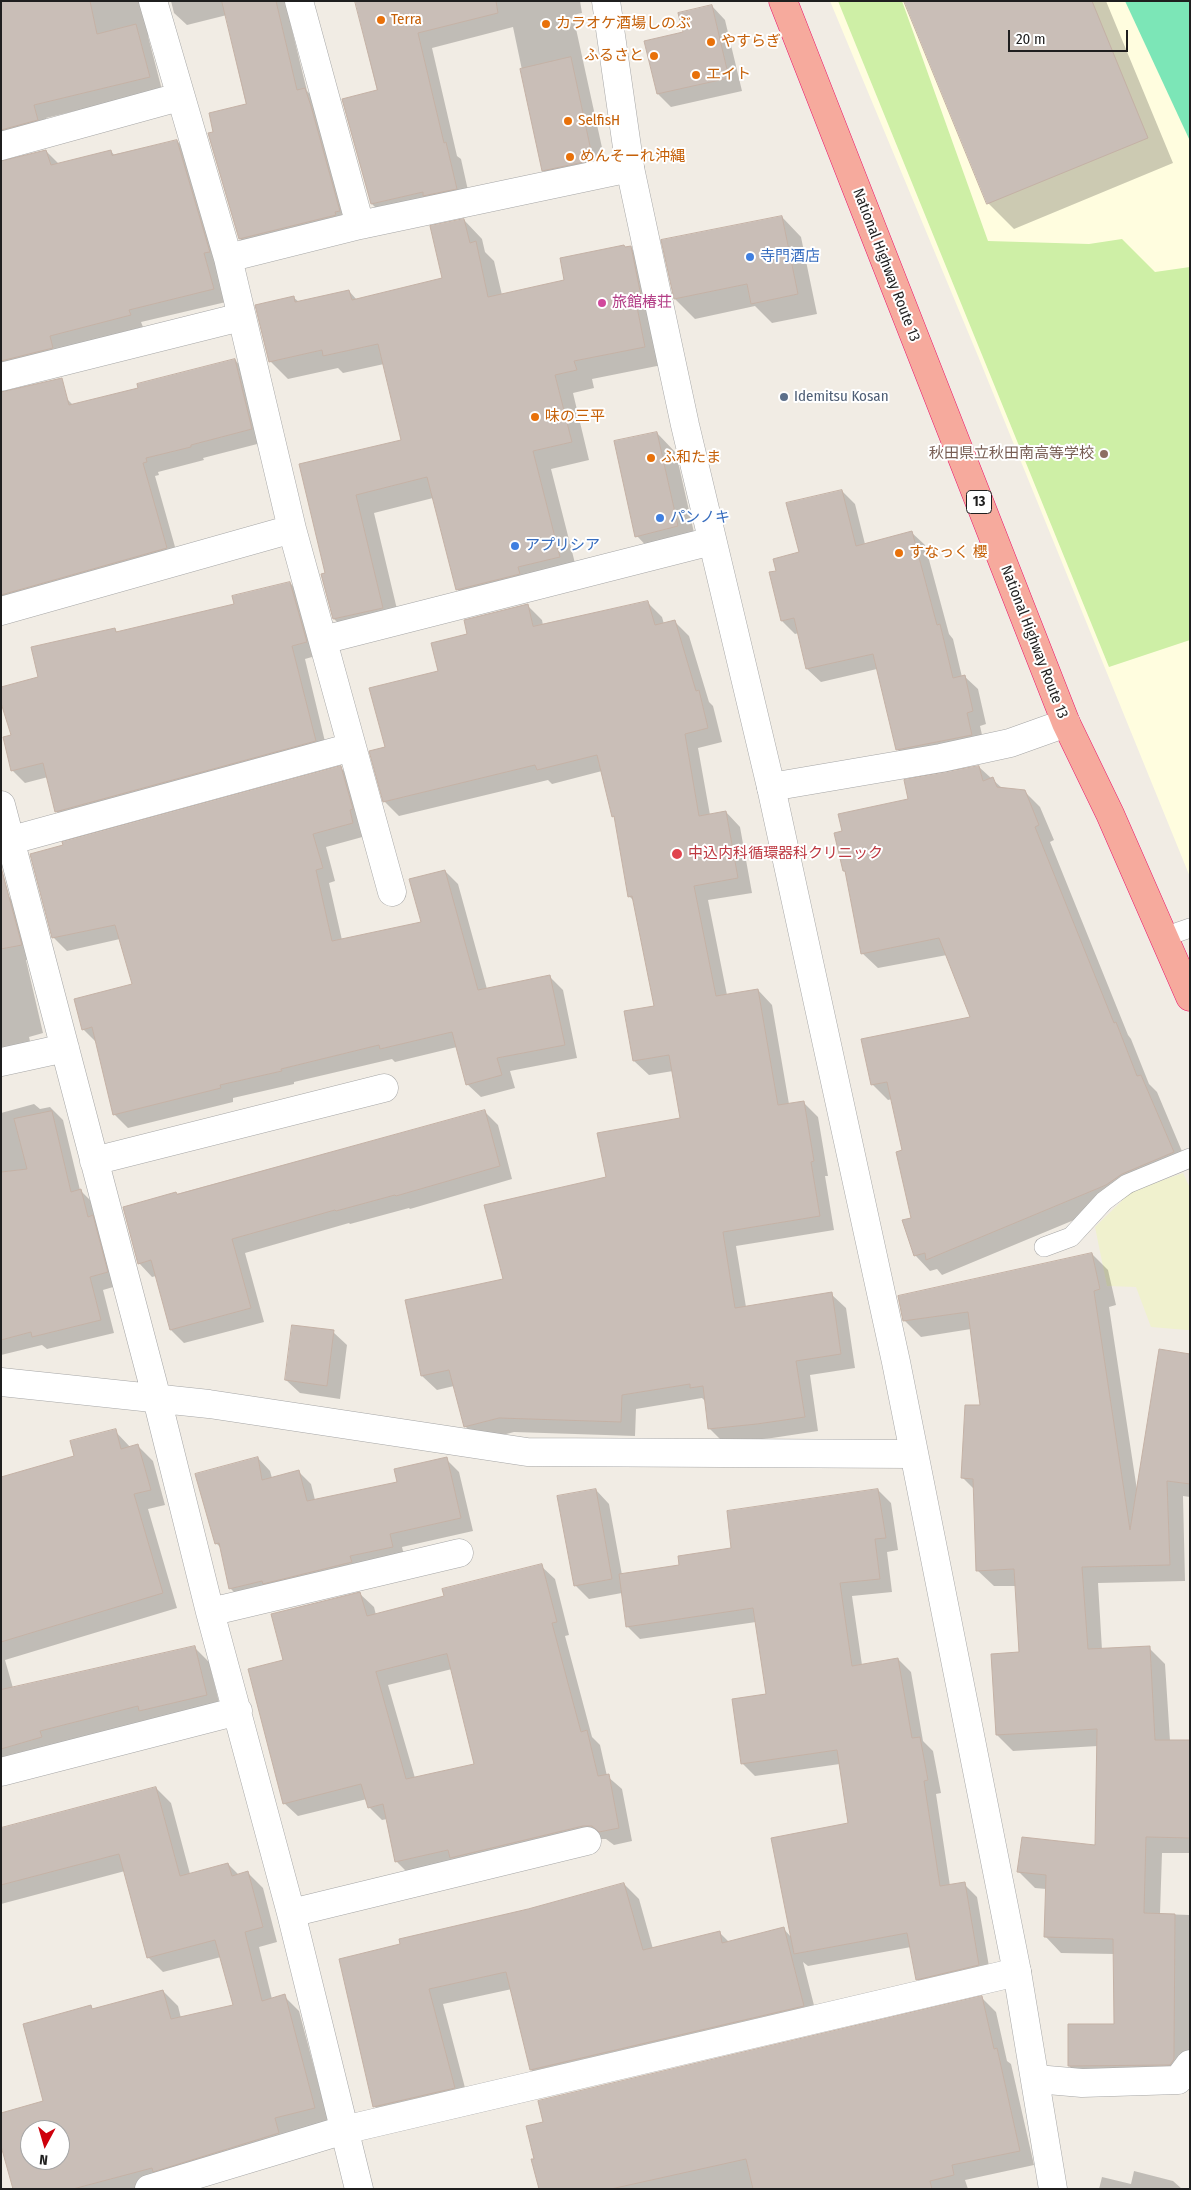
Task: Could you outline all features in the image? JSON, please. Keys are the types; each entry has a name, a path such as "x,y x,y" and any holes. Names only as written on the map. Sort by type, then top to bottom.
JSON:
{"highway":[{"name":"National Highway Route 13","path":"783,1 1066,723 1110,814 1190,997"}],"street":[{"path":"153,1 179,97 228,258 292,529 392,892"},
{"path":"299,1 360,225"},
{"path":"606,3 630,168 712,541 771,788 896,1362 1017,1972 1053,2189"},
{"path":"1,146 179,97"},
{"path":"228,258 360,225 630,168"},
{"path":"1,377 242,317"},
{"path":"1,611 292,529"},
{"path":"323,640 712,541"},
{"path":"771,788 941,758 1010,743 1066,723"},
{"path":"6,842 352,747"},
{"path":"1,805 6,842 65,1048 157,1399 210,1612 291,1913 360,2189"},
{"path":"1,1062 65,1048"},
{"path":"94,1161 384,1088"},
{"path":"1,1382 218,1406 528,1452 913,1454"},
{"path":"210,1612 460,1553"},
{"path":"1,1772 238,1711"},
{"path":"291,1913 587,1842"},
{"path":"149,2189 344,2130 1017,1972"},
{"path":"1036,2079 1082,2083 1178,2080 1190,2064"}],"lane":[{"path":"1164,937 1190,928"},
{"path":"1044,1247 1071,1237 1104,1201 1127,1184 1190,1158"}],"shaded area":[{"name":"秋田県立秋田南高等学校","path":"830,1 1190,1 1190,877 978,356"}],"green space":[{"path":"838,1 902,1 988,241 1089,244 1122,239 1155,272 1190,267 1190,640 1109,667"},
{"path":"1125,1 1190,1 1190,141"},
{"path":"1183,1173 1190,1188 1190,1330 1151,1327 1136,1287 1107,1286 1095,1227 1132,1191"}],"building":[{"path":"1,1 90,1 97,34 136,24 150,77 34,105 38,120 1,130"},
{"path":"222,1 276,1 297,90 305,88 311,106 340,211 335,212 336,215 239,239 208,133 213,132 209,113 246,104"},
{"path":"355,1 496,1 498,13 418,33 457,189 423,196 423,192 371,204 342,99 377,90"},
{"path":"904,1 1092,1 1148,138 987,204"},
{"path":"712,5 729,78 657,94 644,41 683,32 678,13"},
{"path":"571,57 593,160 542,171 520,69"},
{"path":"177,140 210,252 204,253 214,289 129,310 131,315 50,336 53,348 1,361 1,161 46,150 51,165 111,150 112,155"},
{"path":"782,216 798,294 751,304 747,284 674,299 661,240"},
{"path":"464,219 470,243 476,241 488,297 564,280 560,258 624,245 625,247 631,246 643,306 637,307 645,347 574,361 577,370 555,375 572,442 533,451 560,557 518,567 520,574 456,590 427,477 356,495 383,608 333,619 321,574 325,573 299,464 401,440 378,344 323,356 322,350 269,362 255,305 294,296 295,302 349,290 352,300 442,278 430,226"},
{"path":"235,359 252,429 146,458 147,462 143,463 167,548 1,595 1,392 62,378 69,405 138,388 137,384"},
{"path":"657,432 678,526 635,537 614,441"},
{"path":"842,490 856,546 912,531 937,625 940,624 953,678 965,675 973,711 967,713 972,735 896,750 873,654 806,669 794,618 781,621 769,572 776,571 773,559 799,552 786,503"},
{"path":"290,582 307,642 292,646 316,741 55,812 43,763 11,771 3,737 11,735 1,703 1,687 38,677 31,647 115,628 116,632 234,604 232,596"},
{"path":"648,601 655,625 675,620 696,691 699,690 708,728 685,734 699,816 726,811 738,878 694,886 716,996 758,989 778,1105 804,1101 814,1161 811,1162 820,1216 723,1232 735,1308 832,1292 841,1354 796,1361 805,1417 708,1429 703,1386 690,1388 690,1384 622,1395 621,1422 499,1418 464,1427 449,1370 421,1376 405,1300 503,1279 484,1205 606,1177 597,1133 680,1118 669,1055 633,1061 624,1011 654,1006 632,896 628,897 614,816 612,817 597,755 537,770 535,765 383,802 369,751 385,747 369,688 438,671 431,643 467,634 464,620 528,604 533,626"},
{"path":"341,766 353,809 350,810 353,823 313,834 323,868 316,870 332,941 421,922 409,879 445,870 478,990 550,975 565,1045 497,1058 502,1075 466,1085 452,1032 380,1049 379,1045 281,1069 282,1071 220,1085 221,1088 113,1115 92,1027 82,1030 74,999 132,984 115,925 52,938 30,854 63,845 62,842"},
{"path":"979,766 983,781 993,777 997,787 1025,790 1039,825 1035,827 1114,1023 1116,1022 1137,1076 1141,1075 1174,1152 1122,1174 1106,1185 926,1260 925,1253 914,1256 902,1220 911,1218 896,1152 902,1150 887,1082 871,1085 861,1039 970,1017 939,938 861,954 845,871 843,871 834,833 842,831 838,814 908,799 904,780"},
{"path":"1,867 22,945 1,949"},
{"path":"485,1110 500,1166 396,1196 335,1210 232,1239 251,1308 170,1330 151,1260 138,1264 123,1207"},
{"path":"52,1111 71,1192 81,1189 88,1217 93,1215 108,1272 90,1277 101,1320 32,1337 31,1332 1,1340 1,1172 27,1169 14,1119"},
{"path":"1092,1253 1100,1289 1094,1291 1130,1530 1159,1349 1190,1354 1190,1484 1167,1481 1170,1565 1082,1567 1088,1649 1150,1646 1155,1740 1190,1740 1190,1838 1146,1837 1144,1913 1175,1914 1174,2059 1170,2065 1068,2066 1068,2024 1114,2024 1113,1939 1044,1937 1046,1875 1017,1872 1022,1837 1095,1845 1097,1729 996,1735 991,1654 1019,1652 1014,1569 976,1571 973,1479 961,1478 965,1405 980,1405 968,1312 903,1321 898,1296"},
{"path":"292,1325 334,1330 327,1386 285,1380"},
{"path":"116,1429 121,1449 138,1444 151,1490 134,1494 163,1593 1,1642 1,1477 74,1456 70,1441"},
{"path":"258,1457 262,1480 299,1470 307,1501 397,1482 394,1469 447,1457 461,1518 390,1534 393,1547 350,1556 352,1562 263,1584 262,1581 229,1589 219,1543 215,1544 195,1474"},
{"path":"596,1489 612,1579 574,1586 557,1496"},
{"path":"878,1489 886,1538 875,1539 880,1579 840,1583 852,1666 898,1658 912,1738 920,1737 928,1780 924,1781 940,1886 965,1882 979,1965 916,1980 907,1933 794,1954 771,1838 848,1823 837,1750 741,1764 732,1699 766,1694 753,1608 626,1627 619,1574 679,1565 678,1556 731,1548 727,1511"},
{"path":"542,1564 557,1622 552,1623 581,1732 587,1730 598,1776 609,1774 619,1828 599,1832 592,1826 583,1826 450,1858 448,1850 395,1862 383,1804 368,1808 361,1784 283,1804 248,1669 283,1660 271,1614 360,1592 367,1616 444,1596 442,1589","holes":["447,1654 474,1764 406,1779 376,1672"]},
{"path":"195,1646 207,1695 139,1711 138,1706 40,1731 42,1737 1,1749 1,1690"},
{"path":"156,1787 180,1876 228,1863 232,1876 248,1871 263,1927 245,1932 262,2001 285,1994 315,2108 275,2118 279,2133 153,2172 152,2168 73,2189 13,2189 1,2146 1,2113 43,2101 23,2024 91,2005 92,2009 163,1990 171,2019 233,2005 215,1940 147,1958 119,1854 1,1885 1,1828"},
{"path":"624,1883 643,1950 720,1931 722,1943 784,1927 804,2006 530,2070 506,1972 429,1989 455,2088 373,2107 339,1959 400,1944 399,1939 528,1909"},
{"path":"982,1996 994,2049 997,2048 1020,2151 952,2165 954,2175 930,2181 932,2189 753,2189 746,2159 611,2189 539,2189 531,2159 534,2159 526,2126 543,2122 538,2101"}],"place":[{"name":"Terra","path":"381,20"},
{"name":"カラオケ酒場しのぶ","path":"546,24"},
{"name":"やすらぎ","path":"711,42"},
{"name":"ふるさと","path":"654,56"},
{"name":"エイト","path":"696,75"},
{"name":"SelfisH","path":"568,121"},
{"name":"めんそーれ沖縄","path":"570,157"},
{"name":"寺門酒店","path":"750,257"},
{"name":"旅館椿荘","path":"602,303"},
{"name":"Idemitsu Kosan","path":"784,397"},
{"name":"味の三平","path":"535,417"},
{"name":"秋田県立秋田南高等学校","path":"1104,454"},
{"name":"ふ和たま","path":"651,458"},
{"name":"パンノキ","path":"660,518"},
{"name":"アプリシア","path":"515,546"},
{"name":"すなっく 櫻","path":"899,553"},
{"name":"中込内科循環器科クリニック","path":"677,854"}]}
